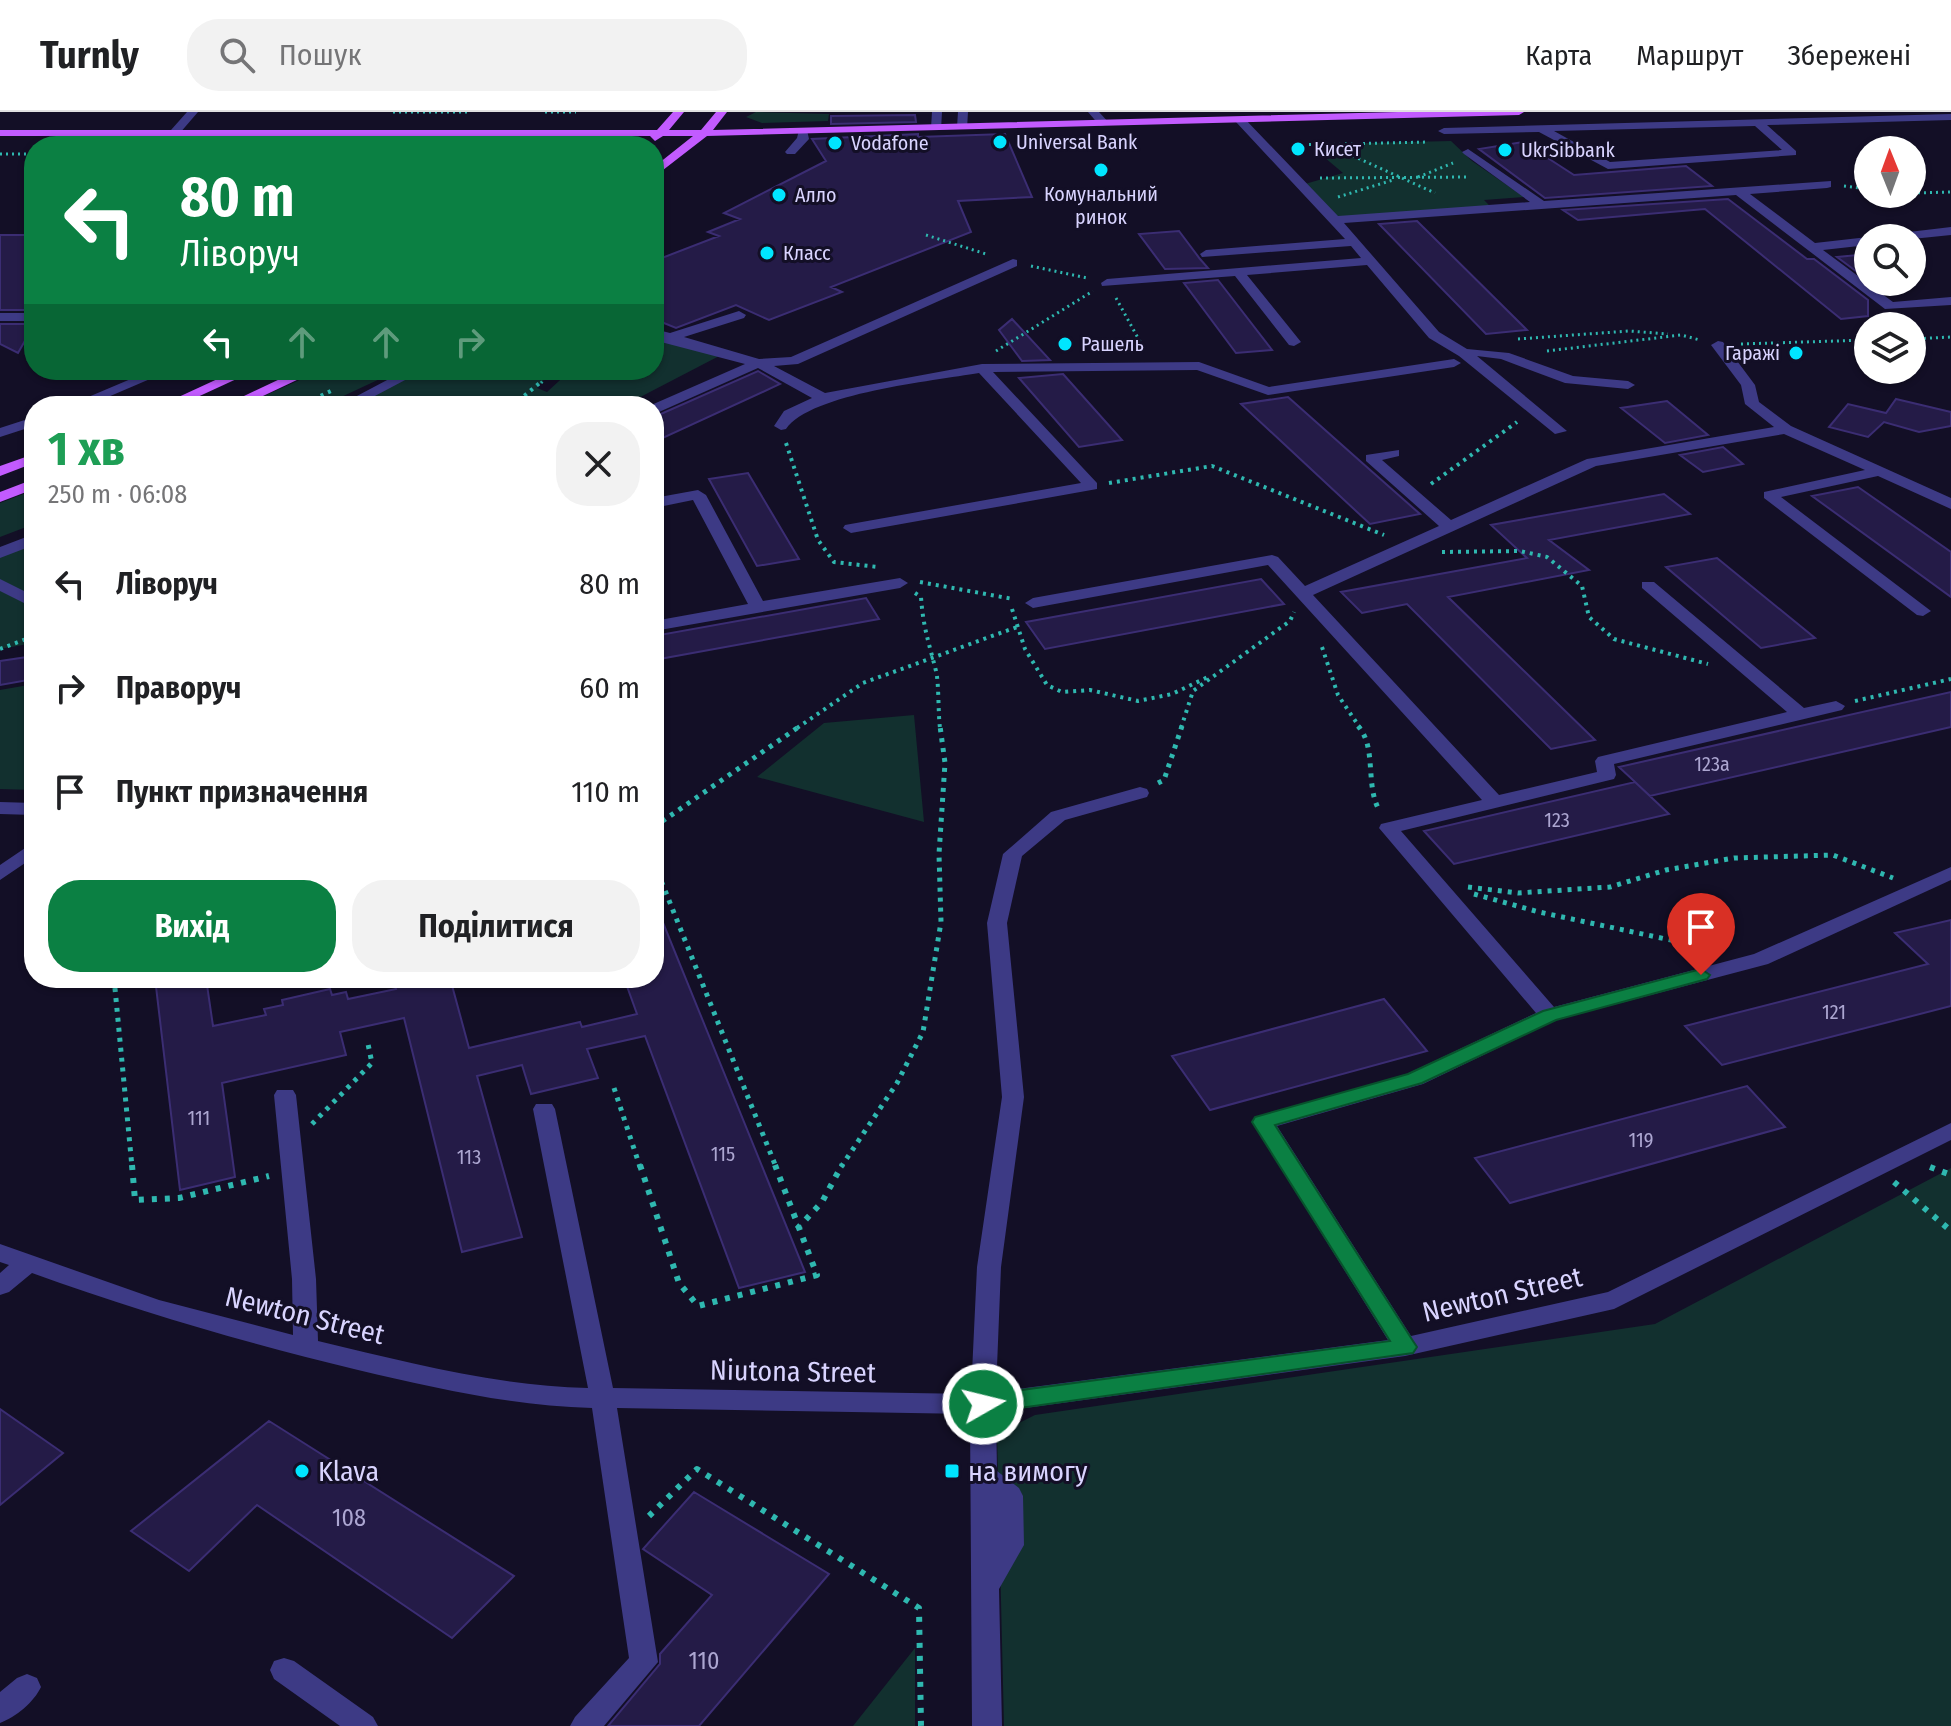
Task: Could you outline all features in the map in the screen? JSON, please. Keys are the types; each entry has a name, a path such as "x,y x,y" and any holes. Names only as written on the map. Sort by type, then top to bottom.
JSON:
{"main road":[{"path":"656,136 679,112"},
{"path":"664,165 704,133 722,112"},
{"path":"1,134 803,132 1519,112"},
{"path":"189,396 226,380"},
{"path":"252,396 288,380"},
{"path":"0,471 24,462"},
{"path":"0,497 24,488"}],"street":[{"path":"175,132 193,112"},
{"path":"937,112 937,128"},
{"path":"963,112 963,127"},
{"path":"1093,112 1108,124 1117,112"},
{"path":"1552,112 1564,128"},
{"path":"1444,131 1951,117"},
{"path":"1240,120 1356,242 1434,335 1459,358 1560,431"},
{"path":"1542,129 1608,166 1792,153 1758,123"},
{"path":"196,136 199,132"},
{"path":"791,152 803,139 803,132"},
{"path":"1470,153 1541,205"},
{"path":"1335,220 1827,184"},
{"path":"1739,191 1890,306 1951,301"},
{"path":"1926,234 1951,231"},
{"path":"1206,254 1356,242"},
{"path":"1812,247 1854,242"},
{"path":"1107,283 1372,261"},
{"path":"664,405 758,363 793,361 1013,263"},
{"path":"1238,272 1294,342"},
{"path":"664,335 739,315"},
{"path":"0,317 24,317"},
{"path":"664,337 758,363 823,398"},
{"path":"1718,345 1748,385 1752,404 1786,429 1951,504"},
{"path":"781,426 789,414 823,398 982,368 1199,366 1268,391 1459,358 1483,351 1508,356 1570,380 1628,385"},
{"path":"851,528 1092,486 982,368"},
{"path":"99,396 139,380"},
{"path":"365,396 397,380"},
{"path":"0,433 24,425"},
{"path":"1302,594 1592,462 1786,429"},
{"path":"1394,453 1371,458 1450,527"},
{"path":"1880,471 1769,495 1923,611"},
{"path":"664,501 698,495 758,607"},
{"path":"0,553 24,543"},
{"path":"1033,603 1272,560 1495,802"},
{"path":"664,624 900,583"},
{"path":"0,584 24,597"},
{"path":"1648,585 1800,714"},
{"path":"1549,1015 1388,828 1607,775 1604,761 1836,706"},
{"path":"987,1726 983,1404 989,1267 1013,1097 997,923 1013,854 1058,816 1140,793"},
{"path":"0,808 24,809"},
{"path":"0,874 24,856"},
{"path":"1405,1347 1263,1122 1415,1079 1549,1015 1761,959 1951,873"},
{"path":"285,1095 304,1279 306,1348"},
{"path":"544,1109 603,1399 644,1662 585,1726"},
{"name":"Newton Street","path":"983,1404 1405,1347 1614,1300 1951,1131"},
{"name":"Newton Street","path":"0,1253 155,1308 306,1348 445,1381 553,1397 603,1399"},
{"path":"0,1286 27,1264"},
{"name":"Niutona Street","path":"603,1399 983,1404"},
{"path":"284,1670 363,1726"},
{"path":"0,1710 27,1687"}],"path":[{"path":"1266,146 1435,141"},
{"path":"1326,144 1409,179 1470,153"},
{"path":"0,154 24,154"},
{"path":"1295,177 1409,179 1499,175"},
{"path":"1318,203 1398,179"},
{"path":"1926,193 1951,192"},
{"path":"982,368 1001,345 1107,283 1154,367"},
{"path":"1508,339 1629,331 1681,335 1718,345 1854,340"},
{"path":"1508,356 1681,335"},
{"path":"1926,338 1951,337"},
{"path":"526,396 544,380"},
{"path":"1429,486 1534,410"},
{"path":"781,426 792,470 818,540 834,562 874,564 921,597 924,638 934,658 945,763 939,854 941,922 923,1032 897,1083 835,1176 822,1202 797,1229"},
{"path":"900,583 915,581 1033,603"},
{"path":"1140,793 1164,780 1193,691 1290,621 1302,594"},
{"path":"1033,603 1010,606 1025,649 1047,685 1062,692 1090,690 1138,701 1172,694 1210,676"},
{"path":"1324,619 1320,637 1330,678 1353,723 1367,736 1371,795 1388,828"},
{"path":"664,820 863,683 1017,627"},
{"path":"0,649 24,640"},
{"path":"1836,706 1951,679"},
{"path":"1434,883 1518,893 1549,892 1610,887 1666,870 1734,858 1833,855 1901,881 1925,884"},
{"path":"1434,883 1539,912 1717,949"},
{"path":"614,1088 679,1283 698,1306 817,1275 729,1044 664,887"},
{"path":"115,988 135,1200 179,1198 276,1174 290,1146 372,1063 368,1044"},
{"path":"1878,1169 1951,1231"},
{"path":"623,1542 697,1469 919,1608 921,1726"}],"green space":[{"path":"756,112 829,114 828,121 762,123 746,117"},
{"path":"1451,141 1472,161 1524,197 1484,200 1490,206 1336,218 1305,184 1343,173 1324,157 1332,148 1326,144"},
{"path":"664,336 723,354 642,396 365,396 397,380 544,380 537,388 547,392 560,380 664,380"},
{"path":"300,380 378,380 343,396 264,396"},
{"path":"24,494 24,528 0,537 0,503"},
{"path":"24,543 24,645 0,649 0,553"},
{"path":"24,686 24,790 0,789 0,690"},
{"path":"914,715 924,822 757,777 824,723"},
{"path":"1951,1168 1951,1726 1004,1726 997,1434 1035,1415 1655,1324"},
{"path":"915,1648 915,1726 853,1726"}],"building":[{"path":"915,115 916,122 831,124 831,116"},
{"path":"1005,134 1032,197 958,201 971,232 831,287 842,292 769,320 736,305 676,328 664,323 664,257 719,236 708,232 740,219 724,213 826,161 812,139"},
{"path":"1523,142 1574,175 1686,166 1712,186 1545,198 1479,149"},
{"path":"1728,199 1807,259 1814,259 1854,289 1854,296 1868,300 1868,312 1854,312 1854,318 1841,319 1705,209 1578,220 1563,210"},
{"path":"1417,221 1527,330 1486,334 1379,224"},
{"path":"1179,231 1208,268 1165,269 1139,234"},
{"path":"0,235 24,235 24,310 0,310"},
{"path":"1854,255 1854,270 1837,257"},
{"path":"1218,280 1272,350 1236,353 1184,283"},
{"path":"1012,319 1050,360 1022,361 999,330"},
{"path":"0,324 24,324 24,342 18,353 0,344"},
{"path":"758,371 780,384 664,437 664,413"},
{"path":"1063,374 1122,440 1079,447 1019,378"},
{"path":"1288,397 1420,514 1370,524 1241,404"},
{"path":"1896,399 1951,412 1951,426 1919,432 1884,422 1868,437 1829,427 1848,404 1886,413"},
{"path":"1667,401 1708,435 1665,443 1621,408"},
{"path":"1723,447 1743,464 1703,472 1680,455"},
{"path":"748,473 799,559 757,566 709,479"},
{"path":"1858,487 1951,552 1951,597 1812,496"},
{"path":"1664,494 1690,514 1549,540 1589,570 1448,597 1595,740 1551,749 1407,604 1362,613 1341,592 1527,558 1491,525"},
{"path":"1717,558 1815,638 1761,648 1666,567"},
{"path":"1261,579 1284,604 1045,649 1026,622"},
{"path":"866,598 879,619 664,658 664,634"},
{"path":"24,657 24,681 0,685 0,661"},
{"path":"1951,692 1951,727 1650,796 1619,767"},
{"path":"1635,782 1669,814 1454,864 1424,831"},
{"path":"1951,920 1951,1006 1722,1065 1685,1026 1928,964 1895,933"},
{"path":"664,925 805,1272 739,1288 645,1036 587,1049 598,1078 531,1094 522,1065 477,1076 522,1237 462,1252 404,1018 340,1032 346,1055 222,1083 235,1177 180,1190 156,988 207,988 213,1026 266,1015 264,1009 283,1005 282,1000 330,989 332,995 346,992 348,999 396,988 453,988 469,1048 580,1022 582,1027 637,1014 628,988 664,988"},
{"path":"1384,999 1427,1051 1210,1110 1172,1056"},
{"path":"1747,1086 1785,1127 1510,1203 1475,1158"},
{"path":"0,1409 63,1453 0,1505"},
{"path":"269,1421 514,1576 452,1638 257,1505 189,1571 131,1531"},
{"path":"694,1492 829,1574 699,1726 608,1726 660,1664 660,1654 712,1595 643,1549"}],"place":[{"name":"Universal Bank","path":"1000,142"},
{"name":"Vodafone","path":"835,143"},
{"name":"Кисет","path":"1298,149"},
{"name":"UkrSibbank","path":"1505,150"},
{"name":"Комунальний ринок","path":"1101,170"},
{"name":"Алло","path":"779,195"},
{"name":"Класс","path":"767,253"},
{"name":"Рашель","path":"1065,344"},
{"name":"Гаражі","path":"1796,353"},
{"name":"Klava","path":"302,1471"},
{"name":"на вимогу","path":"952,1471"}],"route":[{"path":"983,1404 1405,1347 1263,1122 1415,1079 1549,1015 1701,975"}]}
